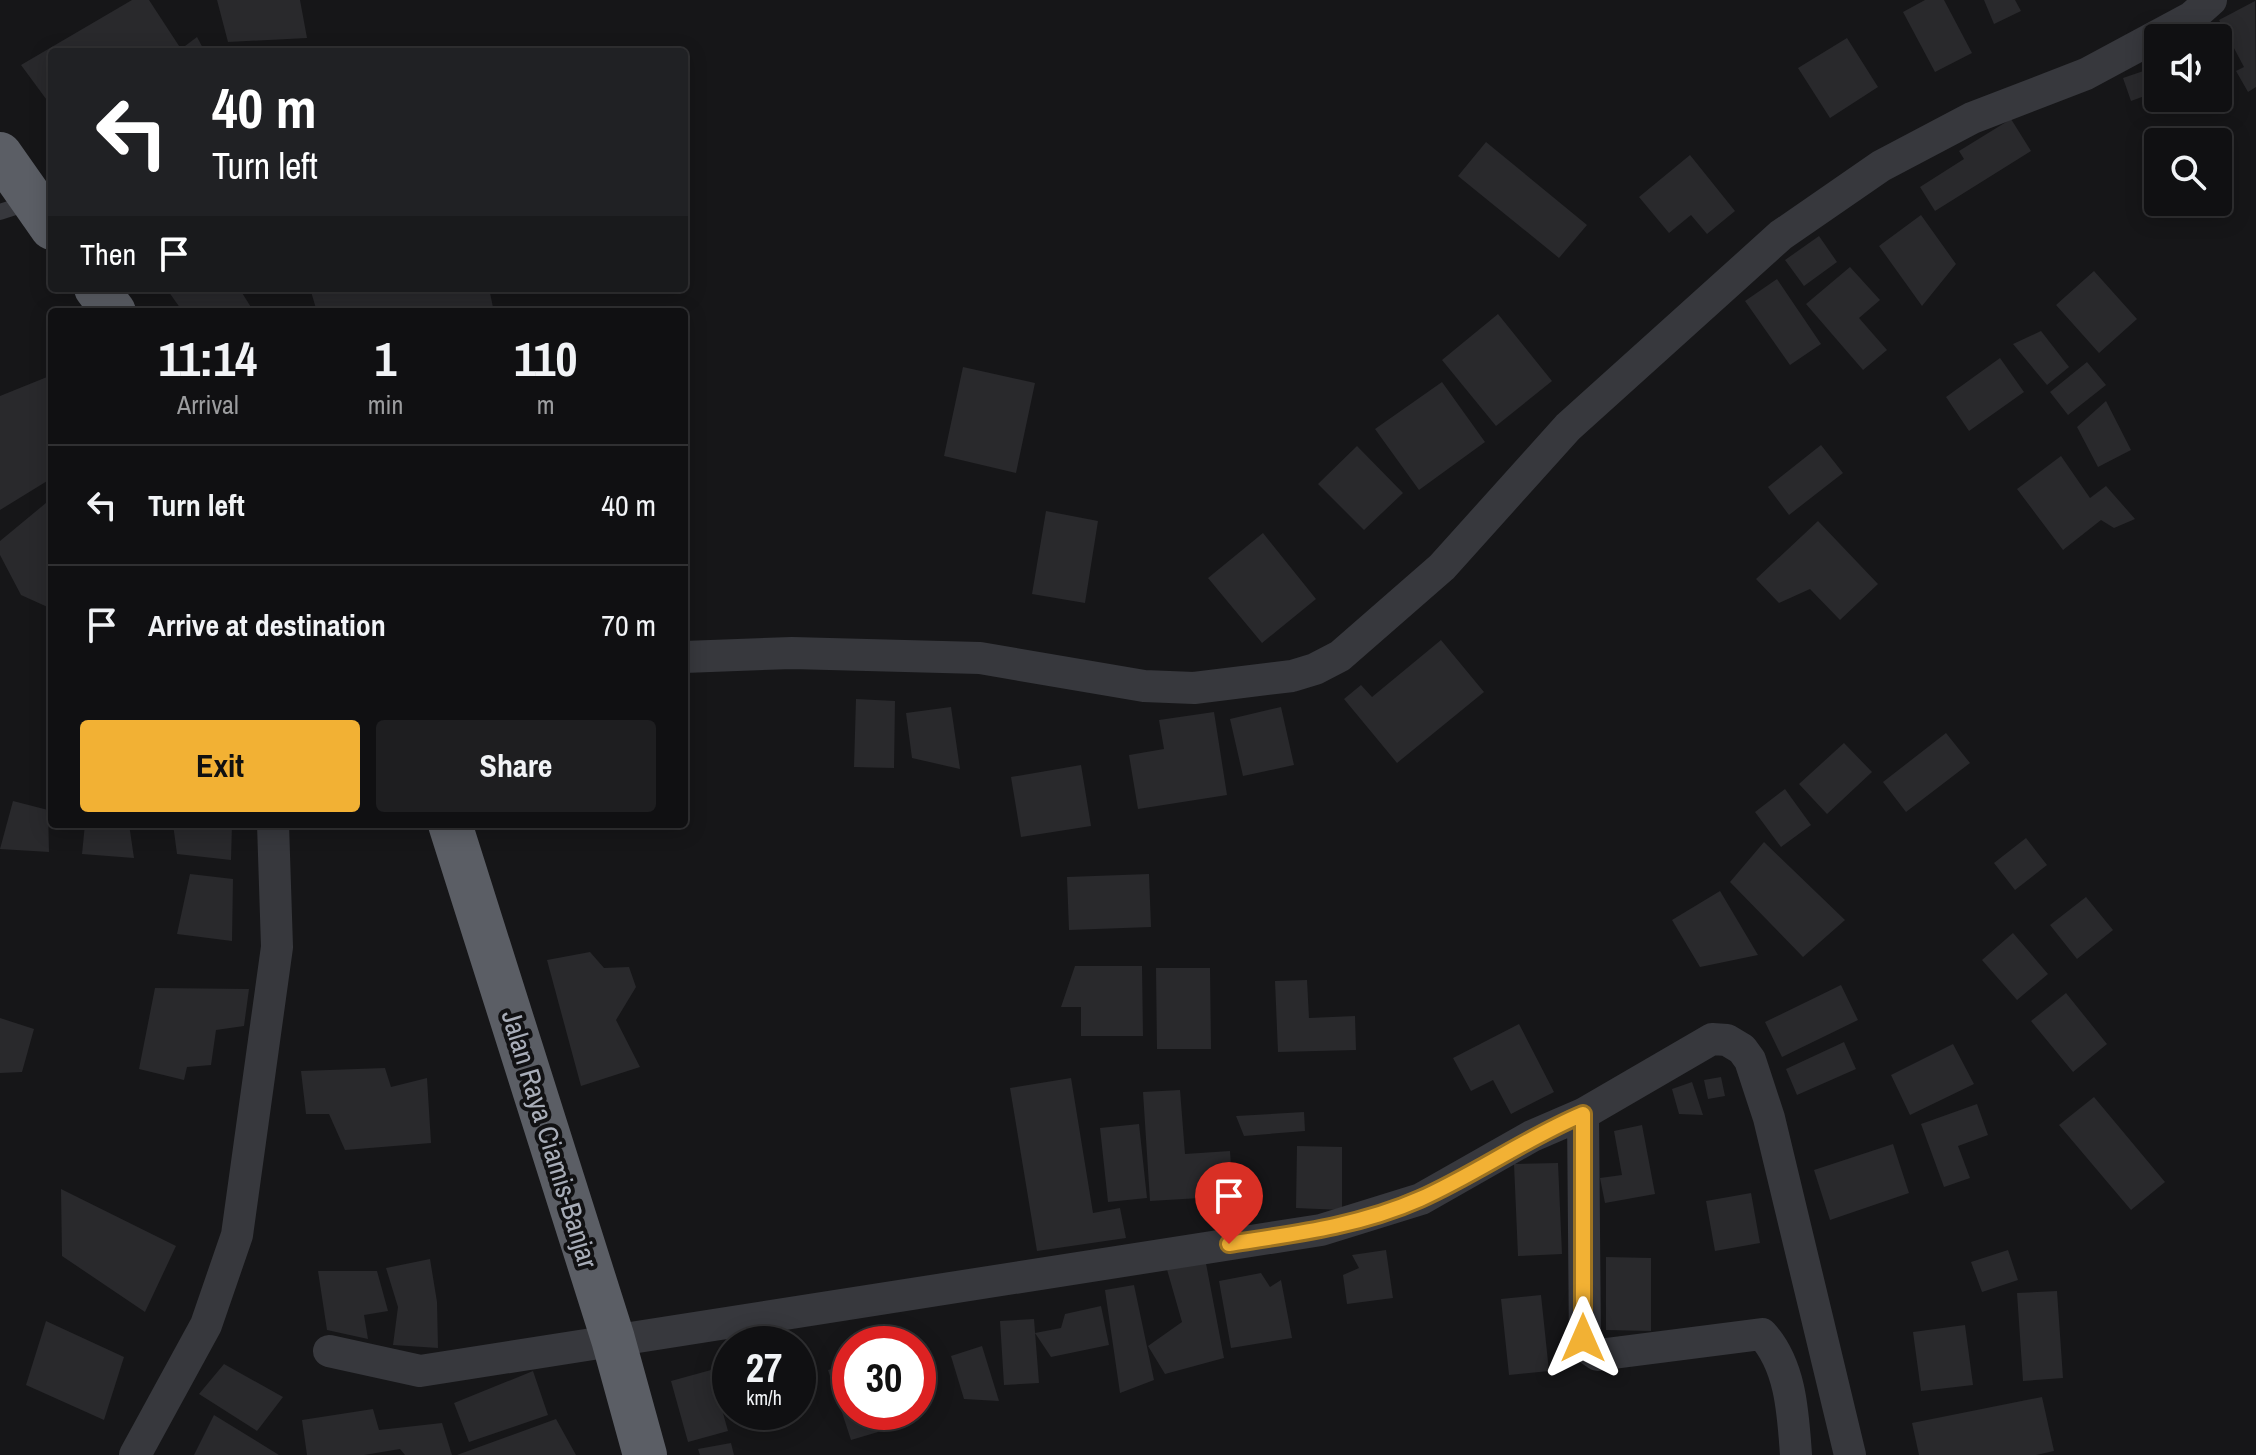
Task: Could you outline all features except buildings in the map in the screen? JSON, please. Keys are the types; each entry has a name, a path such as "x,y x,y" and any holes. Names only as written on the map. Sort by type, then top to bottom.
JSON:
{"highway":[{"path":"0,154 28,214"},
{"name":"Jalan Raya Ciamis-Banjar","path":"451,828 613,1339 645,1455"}],"street":[{"path":"688,657 792,653 980,658 1144,686 1194,688 1292,676 1315,669 1340,656 1442,567 1568,427 1781,235 1881,166 1972,118 2086,74 2192,17 2211,0"},
{"path":"135,1455 206,1325 237,1235 277,947 273,828"},
{"path":"329,1351 420,1371 1321,1230 1421,1199 1532,1136 1583,1114 1712,1039 1727,1040 1742,1049 1750,1060 1769,1118 1850,1455"},
{"path":"1583,1114 1585,1346 1598,1355 1762,1334 1781,1361 1791,1408 1796,1455"}],"route":[{"path":"1229,1244 1321,1230 1421,1199 1532,1136 1583,1114 1583,1338"}]}
